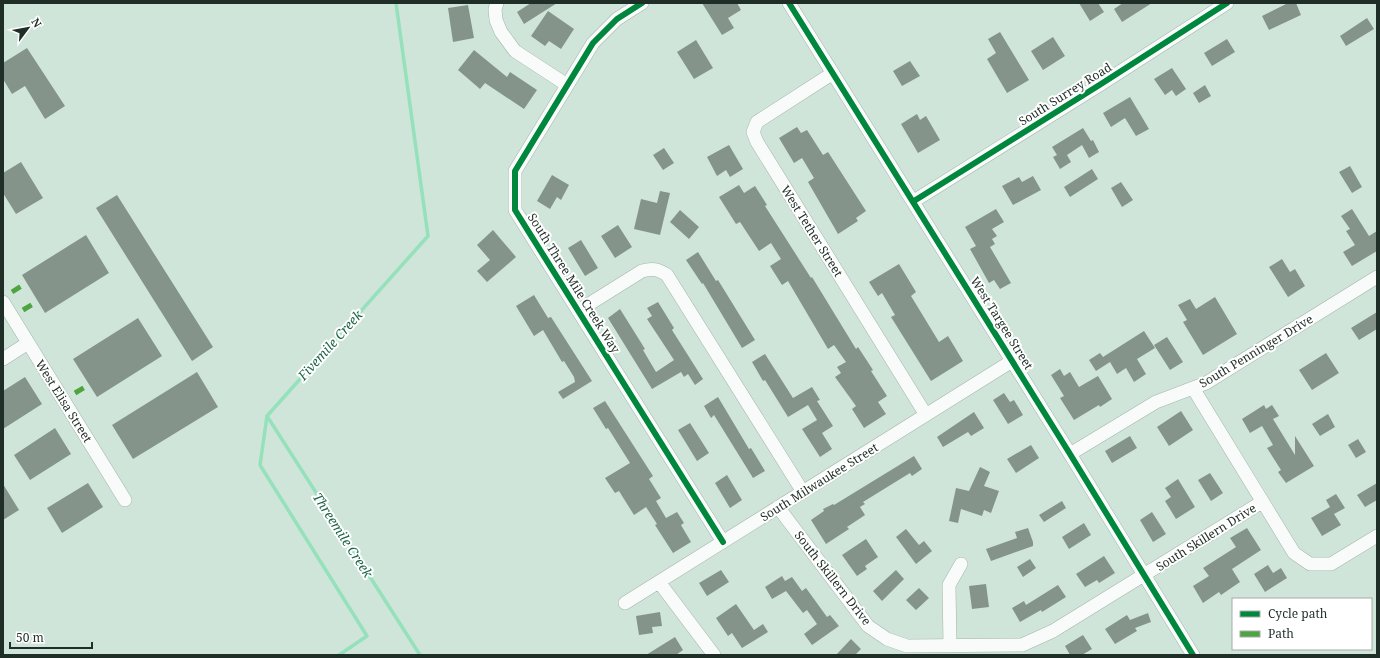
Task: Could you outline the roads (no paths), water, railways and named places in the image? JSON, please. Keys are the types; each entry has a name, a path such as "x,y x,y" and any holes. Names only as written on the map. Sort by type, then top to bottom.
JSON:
{"street":[{"path":"497,3 495,9 496,20 501,32 515,51 567,85"},
{"name":"South Three Mile Creek Way","path":"642,3 617,19 593,43 567,85 515,171 515,210 723,542"},
{"name":"West Targee Street","path":"789,3 914,201 1193,655"},
{"name":"South Surrey Road","path":"914,201 1227,3"},
{"name":"West Tether Street","path":"833,73 757,122 753,132 757,142 926,414"},
{"path":"578,311 642,271 657,269 667,275 803,492"},
{"name":"South Penninger Drive","path":"1070,454 1156,402 1206,384 1377,277"},
{"name":"West Elisa Street","path":"3,302 125,500"},
{"path":"3,359 28,343"},
{"name":"South Milwaukee Street","path":"625,603 1012,361"},
{"path":"1193,388 1294,553 1310,564 1331,564 1377,536"},
{"name":"South Skillern Drive","path":"778,507 868,626 887,639 907,646 950,646 1025,650 1262,502"},
{"path":"950,646 949,585 961,564"},
{"path":"659,582 714,655"}],"waterway":[{"name":"Fivemile Creek","path":"339,655 367,636 260,465 267,416 428,236 396,3"},
{"name":"Threemile Creek","path":"267,416 420,655"}]}
